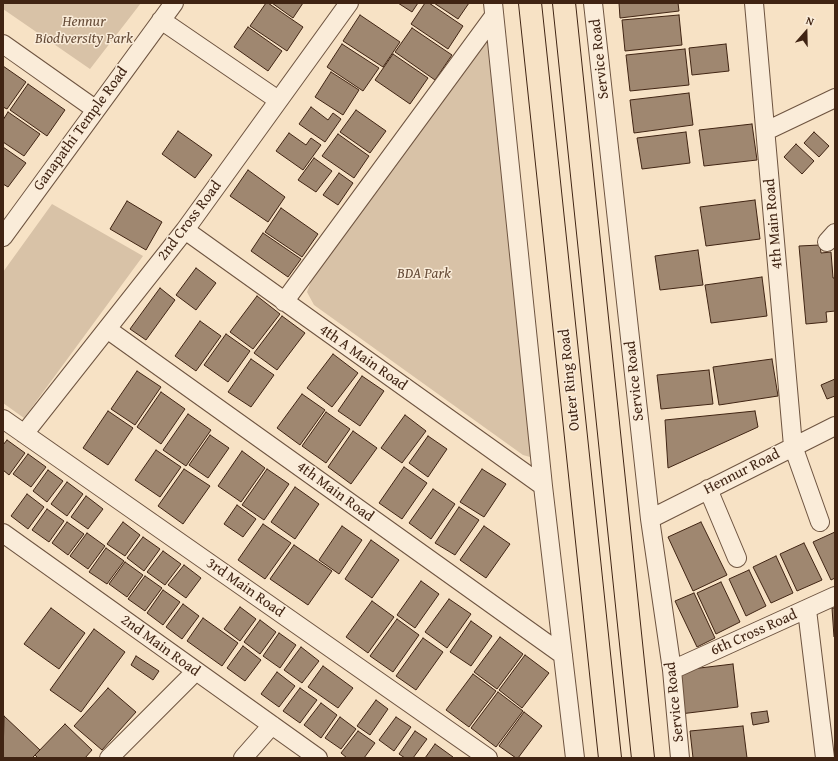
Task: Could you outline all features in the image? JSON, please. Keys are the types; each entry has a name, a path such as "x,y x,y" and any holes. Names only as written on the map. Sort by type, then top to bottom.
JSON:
{"highway":[{"name":"Outer Ring Road","path":"530,3 610,758"},
{"path":"564,3 642,758"}],"street":[{"name":"Ganapathi Temple Road","path":"3,237 95,109 174,3"},
{"name":"2nd Cross Road","path":"24,434 185,230 349,3"},
{"name":"Service Road","path":"594,3 650,519 672,670 680,758"},
{"name":"4th Main Road","path":"754,3 793,446 820,522"},
{"path":"284,302 493,10"},
{"path":"493,10 543,486 575,758"},
{"path":"161,20 278,100"},
{"path":"3,44 95,109"},
{"path":"766,131 835,98"},
{"name":"4th A Main Road","path":"185,230 543,486"},
{"name":"4th Main Road","path":"107,329 563,655"},
{"name":"3rd Main Road","path":"3,419 488,758"},
{"name":"Hennur Road","path":"650,519 835,426"},
{"path":"708,489 737,558"},
{"name":"2nd Main Road","path":"3,533 318,758"},
{"name":"6th Cross Road","path":"672,670 835,596"},
{"path":"807,610 825,758"},
{"path":"110,758 196,671"},
{"path":"243,758 272,725"}],"green space":[{"name":"Hennur Biodiversity Park","path":"3,3 141,3 90,69 3,9"},
{"name":"BDA Park","path":"487,34 533,447 530,457 523,455 314,305 307,292 313,276"},
{"path":"52,204 143,256 24,418 3,403 3,272"}],"building":[{"path":"266,3 303,27 287,51 250,26"},
{"path":"272,3 303,3 293,18"},
{"path":"398,3 418,3 412,12"},
{"path":"425,3 429,3 463,26 448,49 411,24"},
{"path":"434,3 469,3 458,19"},
{"path":"619,3 678,3 679,11 620,18"},
{"path":"360,15 400,42 383,67 343,41"},
{"path":"679,15 682,45 625,51 622,20"},
{"path":"248,27 282,51 268,71 234,47"},
{"path":"412,28 452,55 435,80 395,52"},
{"path":"342,44 379,68 363,91 327,67"},
{"path":"726,44 729,71 692,75 689,48"},
{"path":"685,49 689,85 630,91 626,55"},
{"path":"393,54 428,78 410,104 375,80"},
{"path":"3,66 26,82 7,109 3,107"},
{"path":"331,72 359,90 343,115 315,97"},
{"path":"28,84 65,110 47,136 10,110"},
{"path":"689,93 693,125 634,133 630,100"},
{"path":"311,107 328,120 333,113 341,119 325,142 299,124"},
{"path":"356,110 386,131 370,153 340,132"},
{"path":"8,112 40,134 24,156 3,142 3,120"},
{"path":"752,124 757,160 704,166 699,130"},
{"path":"178,131 212,155 195,178 162,154"},
{"path":"686,132 690,163 642,169 637,138"},
{"path":"814,132 829,146 819,157 804,143"},
{"path":"289,133 306,145 311,138 321,145 303,170 276,151"},
{"path":"338,134 369,156 354,178 322,156"},
{"path":"796,144 814,161 802,174 784,157"},
{"path":"3,147 26,163 8,187 3,184"},
{"path":"314,158 332,171 316,192 298,180"},
{"path":"248,170 285,197 268,222 230,196"},
{"path":"339,173 353,183 338,205 323,195"},
{"path":"755,200 760,239 706,246 700,207"},
{"path":"127,201 162,222 146,250 110,229"},
{"path":"281,208 318,234 302,257 265,232"},
{"path":"263,233 301,259 288,277 251,251"},
{"path":"820,245 821,253 831,252 833,278 835,278 835,311 826,312 827,322 806,324 799,246"},
{"path":"698,250 703,285 660,290 655,256"},
{"path":"196,268 216,283 196,310 176,295"},
{"path":"762,277 767,316 711,323 705,285"},
{"path":"160,288 175,300 146,340 130,329"},
{"path":"257,296 280,314 253,349 230,332"},
{"path":"282,316 305,333 277,370 254,353"},
{"path":"200,321 221,336 196,371 175,356"},
{"path":"226,334 250,351 228,382 204,365"},
{"path":"333,354 358,373 332,407 307,388"},
{"path":"251,359 274,375 251,407 228,392"},
{"path":"772,359 778,396 719,405 713,367"},
{"path":"709,370 713,404 661,409 657,375"},
{"path":"137,371 161,387 135,425 111,409"},
{"path":"362,376 384,391 360,426 338,411"},
{"path":"835,379 835,396 827,399 821,385"},
{"path":"161,392 185,409 161,444 137,427"},
{"path":"302,394 325,410 300,445 277,428"},
{"path":"108,411 133,428 108,465 83,448"},
{"path":"755,411 758,427 668,468 665,420"},
{"path":"326,412 350,429 326,463 302,446"},
{"path":"188,414 211,430 186,466 163,450"},
{"path":"405,415 426,431 402,463 381,448"},
{"path":"353,431 377,448 351,484 328,467"},
{"path":"210,435 229,448 208,478 189,465"},
{"path":"428,436 447,449 428,477 409,463"},
{"path":"7,440 25,453 9,475 3,470 3,445"},
{"path":"156,450 181,467 160,497 135,480"},
{"path":"242,451 265,468 241,502 218,486"},
{"path":"28,454 46,467 31,487 13,474"},
{"path":"404,467 427,483 402,519 379,503"},
{"path":"184,469 210,486 183,524 158,506"},
{"path":"267,469 289,484 264,520 242,505"},
{"path":"482,469 506,484 484,517 460,502"},
{"path":"48,470 63,481 47,502 33,491"},
{"path":"67,482 83,494 67,516 51,504"},
{"path":"295,487 319,504 295,539 271,522"},
{"path":"433,489 455,504 431,539 409,523"},
{"path":"27,494 44,507 28,529 11,516"},
{"path":"86,496 103,509 88,529 71,517"},
{"path":"237,505 256,519 243,537 224,524"},
{"path":"459,507 479,520 455,555 435,543"},
{"path":"47,509 64,521 49,542 32,530"},
{"path":"67,522 84,534 68,555 52,543"},
{"path":"123,522 140,535 125,556 107,544"},
{"path":"701,522 727,575 693,591 668,537"},
{"path":"263,524 291,543 265,579 238,560"},
{"path":"342,526 362,540 339,574 319,560"},
{"path":"484,526 510,544 486,578 460,560"},
{"path":"835,532 835,578 831,580 813,542"},
{"path":"87,533 105,546 88,569 70,556"},
{"path":"143,537 160,549 144,571 127,558"},
{"path":"371,540 399,560 372,598 345,579"},
{"path":"804,543 822,580 797,591 780,554"},
{"path":"294,545 332,571 308,605 270,579"},
{"path":"106,548 124,561 107,584 89,572"},
{"path":"163,551 181,564 165,585 147,572"},
{"path":"776,556 793,593 771,603 753,567"},
{"path":"125,562 143,575 127,597 109,584"},
{"path":"184,565 201,578 186,598 168,585"},
{"path":"749,570 766,606 746,616 729,579"},
{"path":"145,576 162,588 145,611 128,599"},
{"path":"421,581 439,594 415,628 397,615"},
{"path":"721,582 740,622 716,634 697,593"},
{"path":"163,590 180,602 163,625 147,613"},
{"path":"694,593 715,638 697,647 675,601"},
{"path":"449,599 471,614 447,648 425,632"},
{"path":"372,601 394,617 368,653 346,637"},
{"path":"183,604 199,616 182,639 166,627"},
{"path":"240,607 256,619 240,641 224,629"},
{"path":"51,608 85,633 59,669 24,644"},
{"path":"832,608 835,608 835,637 834,637"},
{"path":"203,618 238,643 222,666 187,641"},
{"path":"397,619 419,635 393,672 370,656"},
{"path":"260,620 276,632 260,654 244,642"},
{"path":"471,621 492,636 471,666 450,652"},
{"path":"94,629 125,652 81,712 50,690"},
{"path":"279,633 296,645 280,668 263,656"},
{"path":"500,637 523,654 497,689 474,672"},
{"path":"423,638 443,652 416,690 396,676"},
{"path":"243,646 261,660 245,681 227,668"},
{"path":"301,647 319,661 302,683 284,670"},
{"path":"525,655 549,673 522,708 499,690"},
{"path":"136,656 159,671 153,680 131,665"},
{"path":"733,664 738,707 680,714 675,671"},
{"path":"323,666 353,688 338,708 308,687"},
{"path":"277,672 295,686 279,707 261,694"},
{"path":"473,674 496,691 469,727 446,710"},
{"path":"108,688 136,712 102,750 74,726"},
{"path":"300,688 317,700 300,723 283,711"},
{"path":"498,692 523,711 496,747 471,728"},
{"path":"376,700 388,709 370,735 357,726"},
{"path":"321,703 337,715 321,738 304,725"},
{"path":"767,711 769,722 753,725 751,713"},
{"path":"524,712 542,726 518,758 516,758 499,746"},
{"path":"4,716 40,750 32,758 3,758"},
{"path":"340,717 356,729 341,749 325,738"},
{"path":"396,717 411,727 394,751 379,740"},
{"path":"65,724 92,750 85,758 38,758 35,755"},
{"path":"743,726 747,758 693,758 690,731"},
{"path":"358,731 375,743 364,758 347,758 341,753"},
{"path":"415,731 427,739 413,758 405,758 399,754"},
{"path":"435,744 453,757 453,758 425,758"}]}
